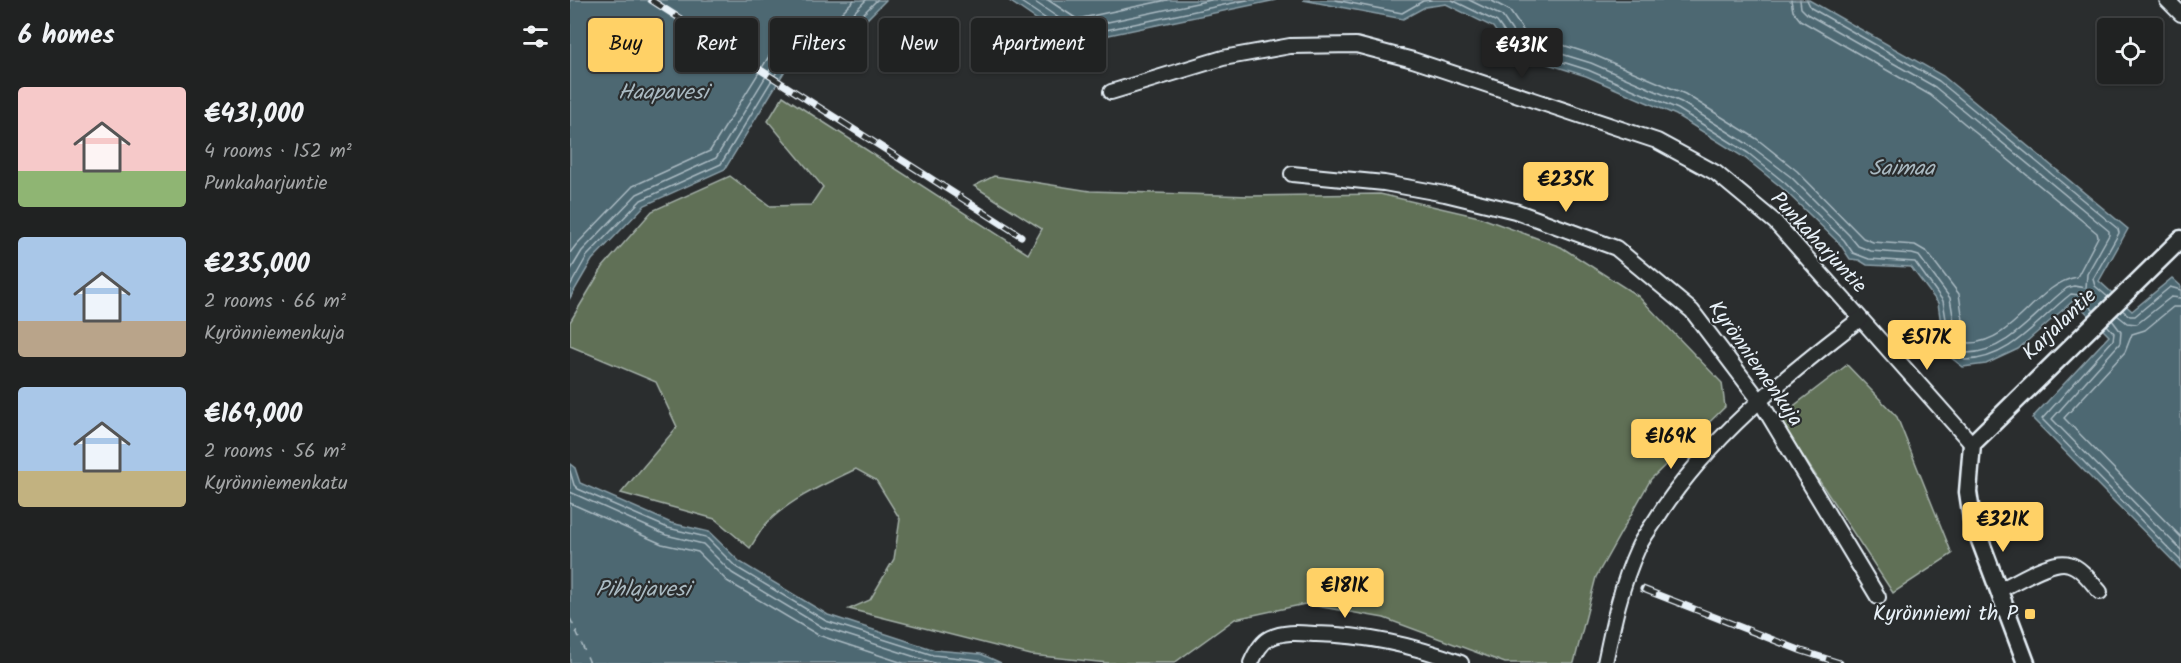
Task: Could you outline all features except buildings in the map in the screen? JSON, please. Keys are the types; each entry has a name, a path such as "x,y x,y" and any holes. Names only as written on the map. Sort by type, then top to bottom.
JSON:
{"street":[{"path":"2167,0 2181,14"},
{"name":"Punkaharjuntie","path":"1111,93 1223,58 1290,46 1356,45 1413,60 1657,141 1716,173 1775,222 1972,444"},
{"name":"Kyrönniemenkuja","path":"1292,174 1384,183 1445,194 1515,211 1616,248 1692,311 1760,401 1878,597"},
{"name":"Karjalantie","path":"1972,444 2181,239"},
{"path":"1605,663 1615,613 1638,548 1680,483 1707,451 1760,401 1860,320"},
{"path":"1972,444 1968,492 1972,519 2026,663"},
{"path":"1999,590 2050,565 2068,563 2083,573 2100,592"},
{"path":"1251,663 1258,649 1268,638 1288,633 1354,635 1426,650 1461,663"}],"green space":[{"path":"783,96 1028,254 1042,229 974,186 994,176 1090,191 1250,196 1380,194 1479,217 1561,247 1638,296 1722,383 1725,407 1651,479 1596,577 1574,663 1505,663 1384,618 1305,604 1235,619 1174,663 1108,663 1031,655 849,609 870,600 894,559 900,519 876,480 856,469 808,493 775,515 750,548 715,519 621,493 677,427 656,382 570,346 570,322 603,267 652,211 730,176 770,206 811,205 823,187 768,121"},
{"path":"1847,365 1897,417 1952,554 1893,593 1778,418"}],"water":[{"name":"Haapavesi","path":"570,0 886,0 867,19 770,18 770,72 784,72 725,169 645,205 592,260 570,298"},
{"path":"1008,0 1276,0 1106,36 1106,18 1034,18"},
{"name":"Saimaa","path":"1303,0 1809,0 1943,76 2128,229 2099,281 2132,311 2172,278 2181,286 2181,569 2032,418 2109,336 2074,300 2018,349 1986,364 1963,367 1945,353 1938,303 1911,267 1867,265 1859,260 1850,259 1840,244 1781,187 1745,158 1676,115 1586,76 1510,52 1493,27 1446,4 1425,7 1403,19"},
{"name":"Pihlajavesi","path":"570,464 575,468 580,483 671,523 709,532 740,562 828,615 935,650 981,654 1001,663 570,663"}],"ferry route":[{"path":"570,618 590,663"}],"railway":[{"path":"651,0 1021,236"},
{"path":"1643,589 1802,651 1840,663"}],"place":[{"name":"Kyrönniemi th P","path":"2030,614"}]}
